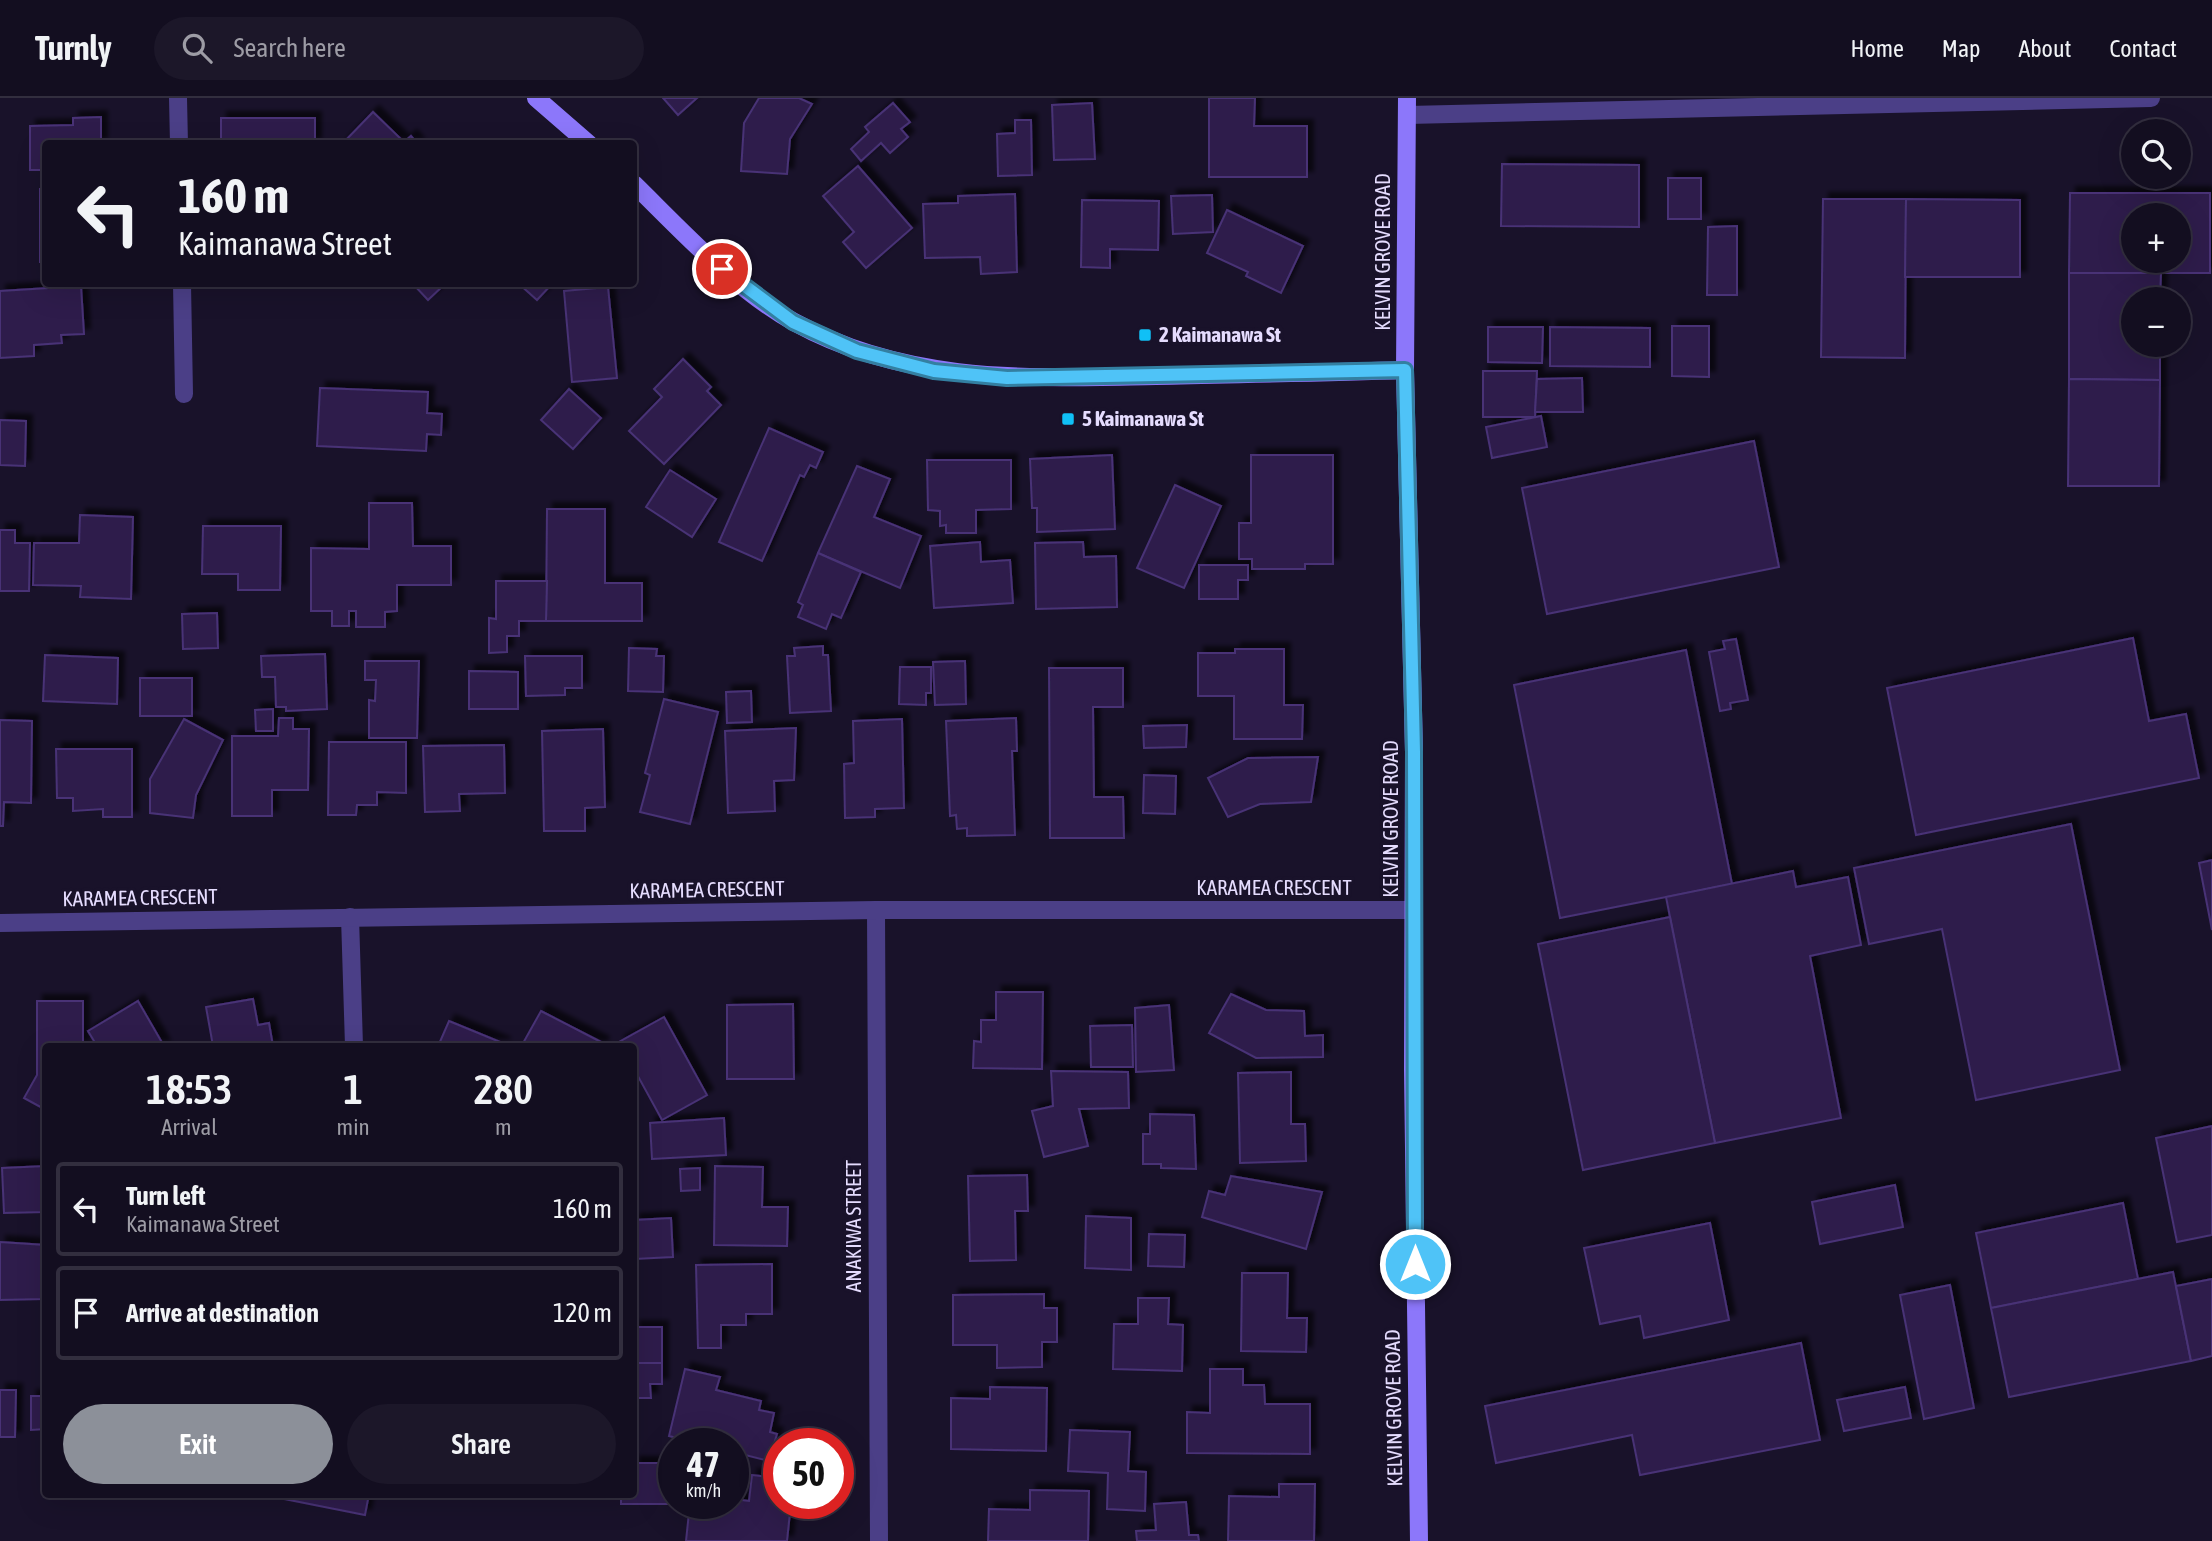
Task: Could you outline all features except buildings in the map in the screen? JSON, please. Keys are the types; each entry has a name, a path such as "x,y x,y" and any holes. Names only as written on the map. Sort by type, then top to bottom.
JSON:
{"main road":[{"path":"536,98 584,140"},
{"name":"KELVIN GROVE ROAD","path":"1407,106 1405,370 1414,752 1419,1541"},
{"path":"637,187 722,269 793,322 857,351 934,371 1007,378 1405,370"}],"street":[{"path":"178,98 179,140"},
{"path":"1407,106 2151,98"},
{"path":"182,287 184,394"},
{"name":"KARAMEA CRESCENT","path":"0,923 876,910 1414,910"},
{"name":"ANAKIWA STREET","path":"876,910 879,1541"},
{"path":"350,917 354,1043"}],"place":[{"name":"2 Kaimanawa St","path":"1145,335"},
{"name":"5 Kaimanawa St","path":"1068,419"}],"route":[{"path":"722,269 793,322 857,351 934,371 1007,378 1405,370 1414,752 1415,1264"}]}
